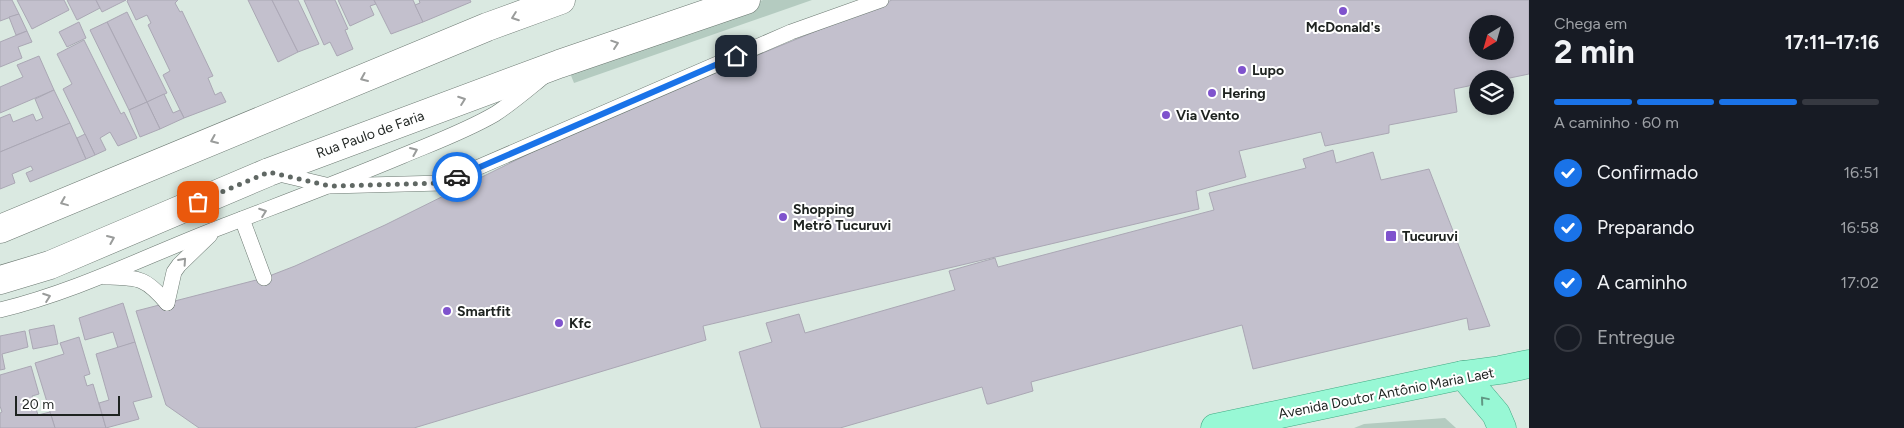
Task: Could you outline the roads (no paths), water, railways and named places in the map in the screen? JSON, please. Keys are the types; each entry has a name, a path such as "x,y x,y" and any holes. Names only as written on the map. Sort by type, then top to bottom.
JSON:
{"main road":[{"name":"Avenida Doutor Antônio Maria Laet","path":"1214,428 1463,375 1529,364"},
{"path":"1463,375 1496,414 1502,428"}],"street":[{"path":"0,229 487,27 561,0"},
{"name":"Rua Paulo de Faria","path":"0,280 50,265 269,172 559,64 746,0"}],"lane":[{"path":"269,172 330,186 442,183 791,32 881,0"},
{"path":"0,310 34,301 100,277 216,229 330,186 458,132 493,115 519,98 559,64"},
{"path":"242,219 264,278"},
{"path":"100,277 129,278 150,284 167,303 170,282 174,272 216,229"}],"place":[{"name":"McDonald's","path":"1343,11"},
{"name":"Lupo","path":"1242,70"},
{"name":"Hering","path":"1212,93"},
{"name":"Via Vento","path":"1166,115"},
{"name":"Shopping Metrô Tucuruvi","path":"783,217"},
{"name":"Tucuruvi","path":"1391,236"},
{"name":"Smartfit","path":"447,311"},
{"name":"Kfc","path":"559,323"}]}
